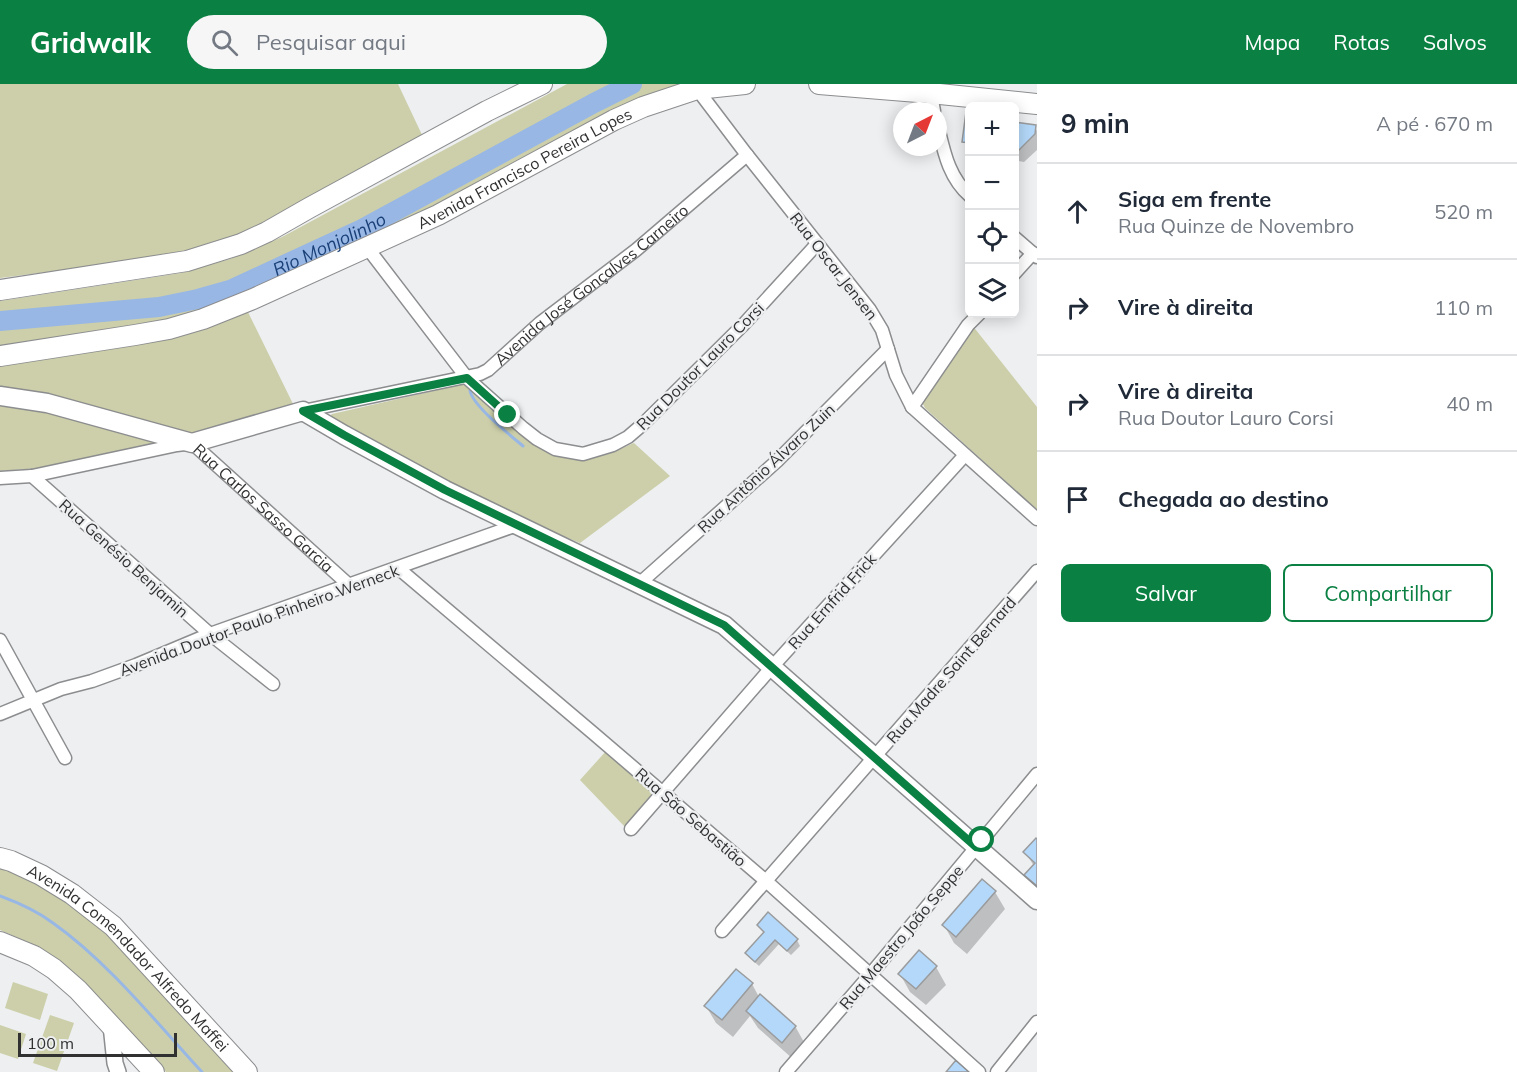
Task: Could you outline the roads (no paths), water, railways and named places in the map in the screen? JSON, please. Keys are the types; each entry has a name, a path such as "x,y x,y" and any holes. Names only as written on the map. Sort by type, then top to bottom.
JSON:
{"main road":[{"path":"0,290 180,262 241,244 267,232 487,111 542,84"},
{"name":"Avenida Francisco Pereira Lopes","path":"0,357 169,329 203,319 253,299 438,215 614,120 697,87 745,84"},
{"path":"819,84 1037,104"},
{"name":"Rua Carlos Sasso Garcia","path":"0,396 47,403 192,443"},
{"path":"303,411 445,490 724,625 1037,900"},
{"name":"Avenida José Gonçalves Carneiro","path":"192,443 303,411"},
{"name":"Avenida Comendador Alfredo Maffei","path":"0,858 11,861 72,894 113,926 247,1072"},
{"path":"0,942 34,956 54,969 78,990 153,1072"}],"street":[{"name":"Rua Oscar Jensen","path":"697,87 747,155 870,310 882,330 896,375 912,407 1037,519"},
{"name":"Avenida José Gonçalves Carneiro","path":"303,411 467,378 488,370 540,323 636,250 747,155"},
{"path":"945,156 952,173 965,191"},
{"path":"1019,241 1035,255 1019,269"},
{"name":"Rua Doutor Lauro Corsi","path":"366,246 467,378 537,439 555,449 583,454 613,445 628,437 743,325 817,244"},
{"path":"912,407 975,318"},
{"name":"Rua Antônio Álvaro Zuin","path":"640,583 777,461 888,349"},
{"name":"Avenida José Gonçalves Carneiro","path":"0,478 33,476 192,443"},
{"name":"Rua Carlos Sasso Garcia","path":"192,443 349,585"},
{"name":"Rua Ernfrid Frick","path":"631,830 772,667 965,455"},
{"name":"Rua Genésio Benjamin","path":"33,476 210,634 273,684"},
{"name":"Avenida Doutor Paulo Pinheiro Werneck","path":"0,714 33,699 136,665 210,634 518,525"},
{"name":"Rua São Sebastião","path":"398,568 766,881 979,1072"},
{"name":"Rua Madre Saint Bernard","path":"722,931 1037,572"},
{"path":"0,640 65,758"},
{"name":"Rua Maestro João Seppe","path":"786,1072 1037,774"},
{"path":"997,1072 1037,1022"},
{"path":"111,1025 118,1072"}],"waterway":[{"name":"Rio Monjolinho","path":"0,321 159,307 230,290 362,229 632,84"},
{"path":"470,391 485,413 523,446"},
{"path":"0,896 47,919 93,956 131,993 202,1072"}]}
